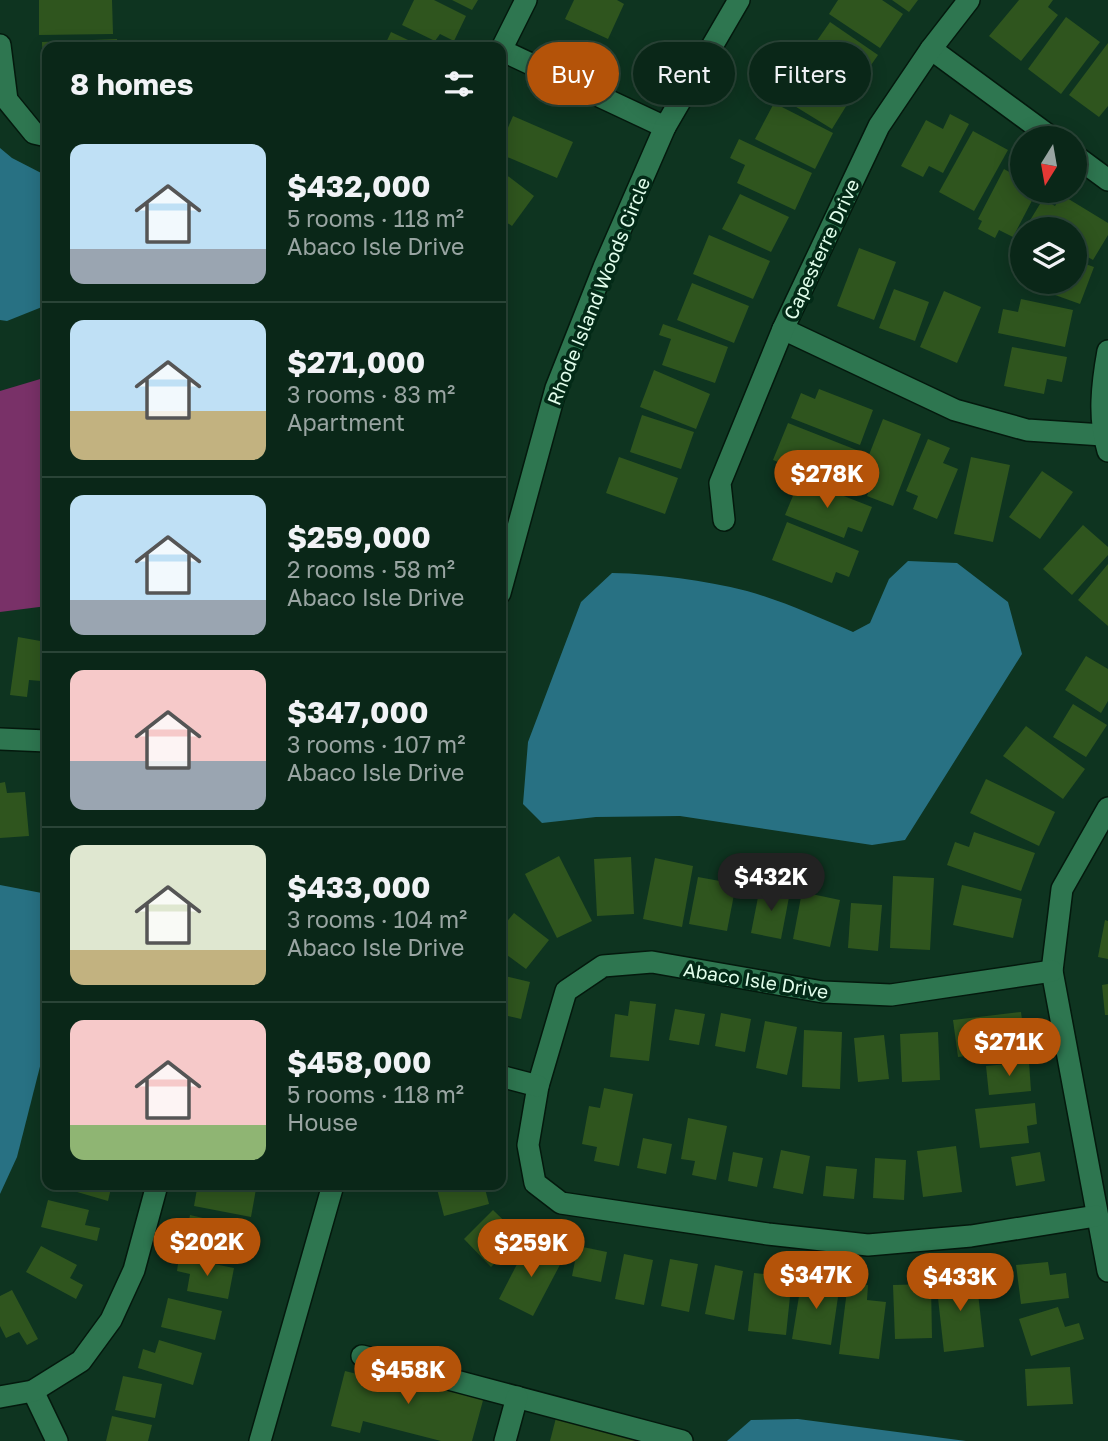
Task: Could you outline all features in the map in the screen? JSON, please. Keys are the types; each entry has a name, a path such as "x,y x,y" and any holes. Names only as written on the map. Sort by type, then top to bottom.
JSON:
{"street":[{"path":"505,42 526,0"},
{"name":"Capesterre Drive","path":"724,520 720,483 783,329 879,126 931,49 969,0"},
{"name":"Rhode Island Woods Circle","path":"506,571 556,388 604,267 665,127 738,2"},
{"path":"0,46 7,100 34,132 42,134"},
{"path":"931,49 1036,126"},
{"path":"506,53 665,127"},
{"path":"1087,165 1108,180"},
{"path":"783,329 955,410 1027,430 1105,443 1102,385 1108,351"},
{"path":"0,739 42,741"},
{"path":"1108,808 1062,889 1052,971 1108,1271"},
{"name":"Abaco Isle Drive","path":"1052,971 891,995 822,992 652,962 603,966 566,990 538,1086 528,1145 535,1183 561,1203 768,1234 868,1245 971,1236 1096,1216"},
{"path":"506,1078 538,1086"},
{"path":"0,1397 33,1391 80,1361 111,1320 134,1270 156,1190"},
{"path":"260,1441 332,1190"},
{"path":"362,1356 682,1441"},
{"path":"33,1391 57,1441"},
{"path":"505,1441 517,1397"}],"shaded area":[{"path":"42,378 42,607 0,612 0,391"}],"water":[{"path":"0,148 12,158 42,173 42,307 7,321 0,320"},
{"path":"908,561 957,563 1008,602 1022,654 905,840 872,845 680,816 596,817 542,823 523,804 528,742 581,602 612,573 680,578 747,591 787,604 853,632 870,623 889,579"},
{"path":"0,885 42,893 42,1059 17,1157 0,1194"},
{"path":"798,1419 966,1441 727,1441 751,1420"}],"building":[{"path":"39,0 112,0 113,34 39,35"},
{"path":"414,0 434,0 466,16 454,41 440,34 435,41 402,25"},
{"path":"452,0 478,0 472,10"},
{"path":"574,0 617,0 624,4 608,39 565,19"},
{"path":"838,0 882,0 903,14 880,48 829,14"},
{"path":"892,0 918,0 909,12"},
{"path":"1019,0 1053,0 1048,7 1058,15 1021,61 989,36"},
{"path":"1066,17 1100,42 1061,94 1028,69"},
{"path":"830,22 859,42 816,42"},
{"path":"391,32 412,42 386,42"},
{"path":"117,39 117,42 42,42"},
{"path":"1108,43 1108,106 1099,117 1069,95"},
{"path":"871,50 878,55 871,65"},
{"path":"773,105 778,105 833,133 815,169 755,139"},
{"path":"793,105 847,105 832,129"},
{"path":"950,114 969,124 943,173 929,166 923,177 901,166 926,120 943,129"},
{"path":"513,116 573,142 557,178 506,157 506,132"},
{"path":"973,131 1008,150 974,211 939,192"},
{"path":"739,139 812,173 795,210 737,183 745,165 730,158"},
{"path":"1004,169 1010,172 1010,203 1031,203 1023,217 1010,217 1010,236 999,230 995,238 978,229 982,221 978,219"},
{"path":"506,175 534,196 512,226 506,222"},
{"path":"740,194 789,217 771,252 722,229"},
{"path":"1041,203 1055,206 1057,203 1075,203 1108,223 1108,235 1093,260 1087,257 1087,217 1032,217"},
{"path":"709,235 770,261 753,299 693,274"},
{"path":"859,248 896,262 874,320 837,306"},
{"path":"1087,265 1094,267 1087,286"},
{"path":"692,283 749,306 734,343 677,320"},
{"path":"894,289 929,302 915,341 879,328"},
{"path":"944,291 981,307 957,363 920,347"},
{"path":"1052,294 1084,294 1080,304"},
{"path":"1021,299 1073,310 1065,347 998,333 1003,309 1018,312"},
{"path":"663,324 728,347 715,383 662,365 671,339 659,335"},
{"path":"1012,347 1067,357 1062,382 1047,379 1044,394 1004,386"},
{"path":"654,370 710,394 696,429 640,407"},
{"path":"819,389 873,410 860,445 791,418 801,393 815,399"},
{"path":"642,415 694,432 681,469 630,452"},
{"path":"883,419 921,434 893,506 867,496 872,483 860,478"},
{"path":"788,423 859,451 844,488 773,460"},
{"path":"928,439 950,448 943,463 958,469 937,519 913,509 918,496 906,491"},
{"path":"619,457 678,478 665,514 606,493"},
{"path":"971,457 1010,465 993,542 954,534"},
{"path":"1042,471 1073,492 1040,539 1009,517"},
{"path":"800,479 872,507 862,532 848,527 844,538 785,515"},
{"path":"787,522 859,551 849,577 836,572 832,583 772,560"},
{"path":"1083,525 1108,547 1108,555 1072,595 1043,569"},
{"path":"1108,564 1108,626 1078,600"},
{"path":"18,637 42,641 41,681 29,680 27,697 10,695"},
{"path":"1086,656 1108,669 1108,701 1101,713 1065,690"},
{"path":"1073,704 1107,725 1086,757 1053,737"},
{"path":"1026,726 1085,769 1063,799 1003,756"},
{"path":"986,779 1055,812 1039,846 970,813"},
{"path":"5,782 7,793 25,792 29,836 0,838 0,783"},
{"path":"974,832 1035,853 1021,891 947,865 955,842 969,847"},
{"path":"559,856 592,921 557,938 525,874"},
{"path":"631,857 634,914 597,916 594,859"},
{"path":"655,858 693,866 682,927 643,919"},
{"path":"893,876 934,878 930,950 890,948"},
{"path":"698,877 736,884 727,931 689,924"},
{"path":"962,885 1022,899 1013,938 953,925"},
{"path":"760,887 790,892 781,939 751,933"},
{"path":"802,892 840,900 830,947 793,939"},
{"path":"851,903 882,905 878,951 848,948"},
{"path":"514,913 549,940 526,969 506,954 506,923"},
{"path":"1105,920 1108,921 1108,959 1098,957"},
{"path":"506,976 530,982 521,1019 506,1015"},
{"path":"1108,984 1108,1015 1105,1015 1102,985"},
{"path":"630,1001 656,1004 649,1061 610,1057 615,1014 628,1016"},
{"path":"675,1009 705,1014 699,1045 669,1040"},
{"path":"1021,1012 1026,1049 958,1057 953,1020"},
{"path":"721,1013 751,1019 745,1052 715,1046"},
{"path":"765,1021 797,1027 787,1075 756,1068"},
{"path":"804,1030 842,1032 840,1089 802,1087"},
{"path":"938,1032 940,1080 902,1082 900,1034"},
{"path":"884,1035 889,1079 858,1082 854,1038"},
{"path":"1029,1062 1031,1091 989,1095 986,1066"},
{"path":"604,1088 633,1094 619,1166 594,1161 597,1147 582,1144 589,1106 600,1108"},
{"path":"1035,1103 1037,1124 1027,1126 1029,1143 980,1148 975,1109"},
{"path":"688,1118 727,1126 716,1180 692,1175 695,1161 681,1159"},
{"path":"643,1138 672,1144 666,1174 637,1168"},
{"path":"956,1146 962,1192 923,1197 917,1151"},
{"path":"781,1150 810,1156 803,1194 773,1188"},
{"path":"733,1152 763,1158 757,1187 728,1181"},
{"path":"1040,1152 1045,1181 1016,1186 1011,1157"},
{"path":"875,1158 906,1160 904,1200 873,1198"},
{"path":"826,1166 857,1169 854,1199 823,1196"},
{"path":"70,1190 111,1190 108,1201"},
{"path":"197,1190 256,1190 251,1217 194,1206"},
{"path":"437,1190 485,1190 489,1204 444,1216"},
{"path":"48,1200 89,1210 85,1225 100,1228 97,1241 41,1227"},
{"path":"493,1210 521,1237 491,1267 464,1239"},
{"path":"190,1215 246,1228 238,1260 183,1247"},
{"path":"529,1241 563,1259 533,1316 499,1299"},
{"path":"41,1246 77,1265 70,1278 83,1285 76,1299 26,1272"},
{"path":"578,1246 607,1252 601,1282 572,1276"},
{"path":"624,1254 653,1260 644,1305 615,1299"},
{"path":"179,1257 234,1268 228,1299 187,1291 190,1274 177,1271"},
{"path":"670,1259 698,1264 689,1312 661,1306"},
{"path":"1048,1262 1050,1275 1066,1273 1069,1298 1021,1304 1016,1265"},
{"path":"715,1265 743,1271 734,1320 705,1314"},
{"path":"754,1273 792,1277 786,1335 748,1331"},
{"path":"976,1275 984,1347 944,1352 936,1280"},
{"path":"802,1278 840,1283 831,1345 792,1339"},
{"path":"848,1282 868,1285 867,1300 886,1302 879,1359 839,1354"},
{"path":"931,1284 932,1338 895,1339 893,1285"},
{"path":"12,1290 38,1339 27,1345 19,1332 6,1338 0,1326 0,1296"},
{"path":"168,1298 222,1311 215,1340 161,1327"},
{"path":"1058,1307 1065,1327 1079,1323 1084,1339 1031,1356 1019,1319"},
{"path":"159,1340 202,1353 193,1385 138,1368 143,1349 155,1353"},
{"path":"380,1367 485,1393 472,1441 441,1441 363,1421 360,1433 331,1426 345,1371 377,1379"},
{"path":"1070,1367 1073,1404 1027,1406 1025,1369"},
{"path":"123,1376 162,1384 155,1418 115,1410"},
{"path":"557,1414 656,1441 550,1441"},
{"path":"112,1416 152,1425 148,1441 106,1441"}]}
